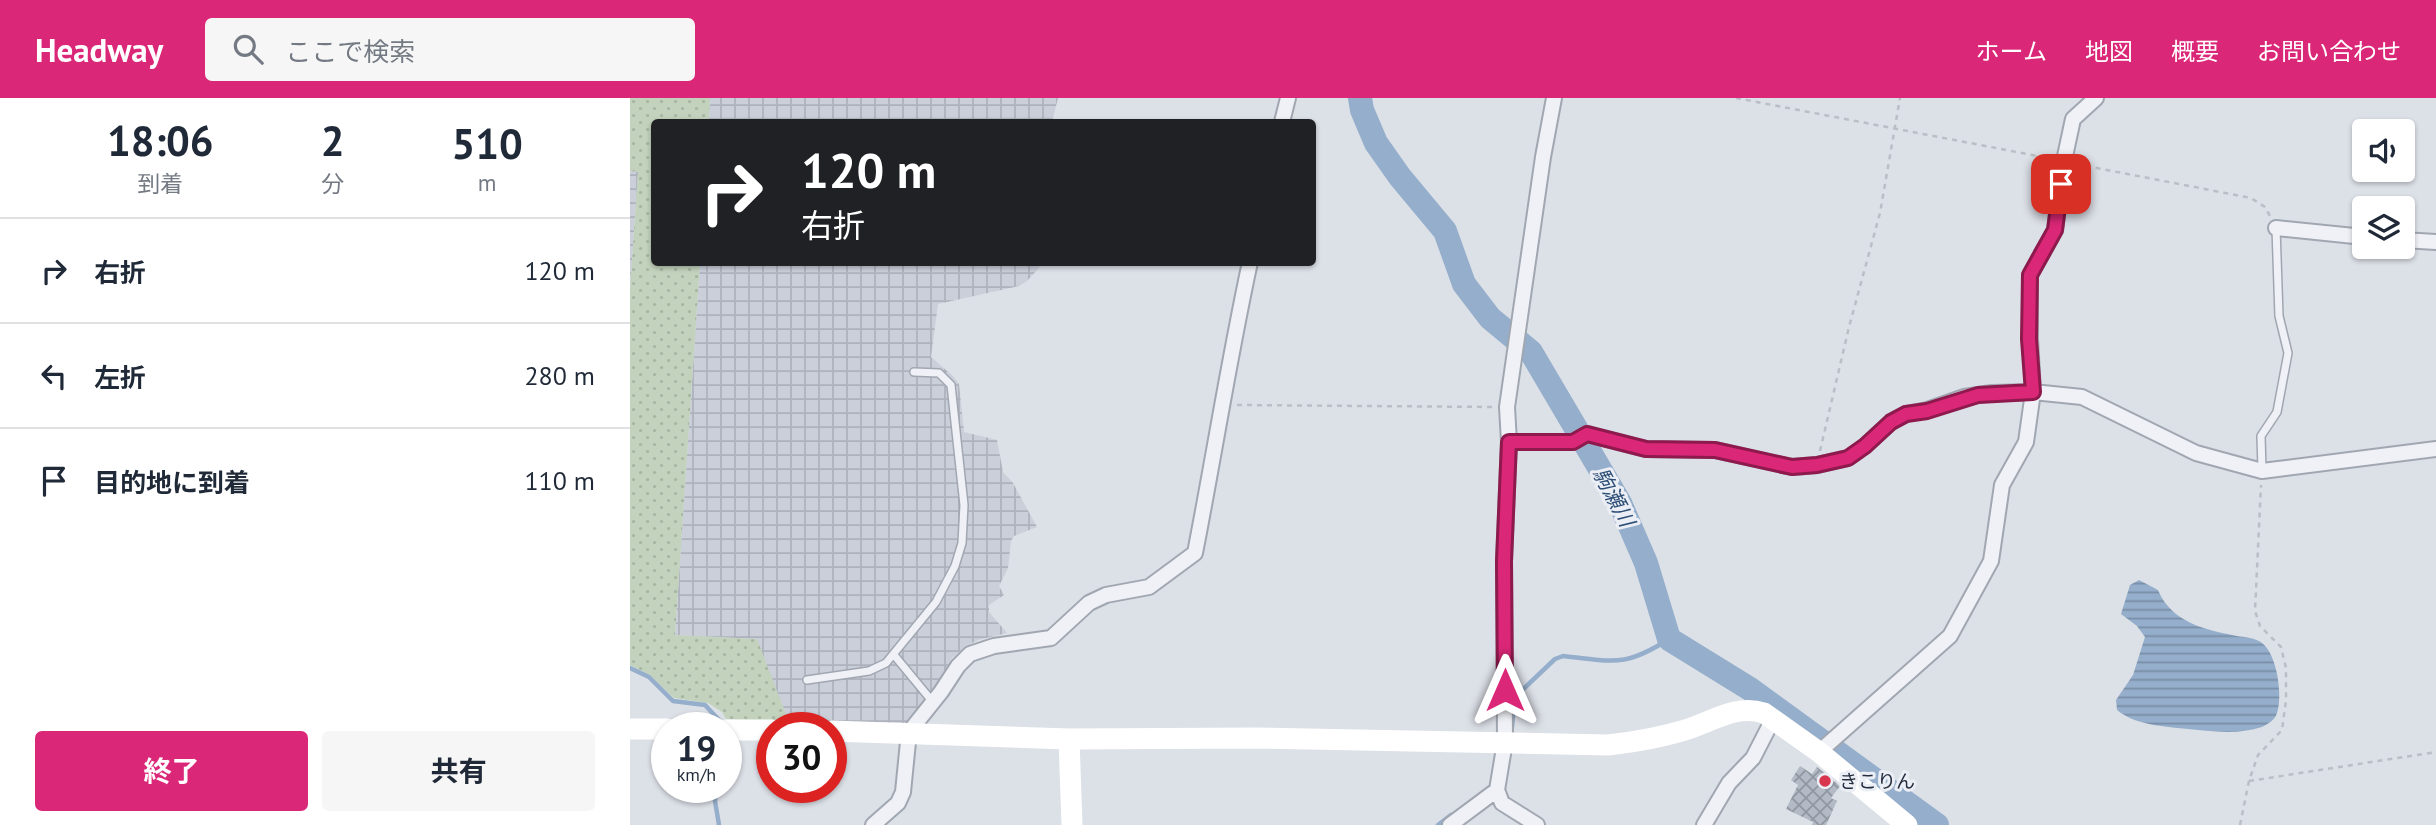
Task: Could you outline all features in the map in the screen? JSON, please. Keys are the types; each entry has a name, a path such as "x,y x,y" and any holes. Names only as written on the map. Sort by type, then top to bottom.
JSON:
{"street":[{"path":"1283,119 1288,98"},
{"path":"1537,825 1502,803 1497,790 1505,742 1504,561 1509,442 1507,407 1554,98"},
{"path":"1819,752 1950,636 1991,561 2002,485 2026,442 2033,392 2029,339 2030,275 2055,230 2064,161 2073,119 2096,98"},
{"path":"2276,228 2352,236"},
{"path":"2415,241 2436,242"},
{"path":"873,825 901,798 909,732 970,654 994,646 1051,638 1089,603 1106,595 1149,587 1195,552 1230,355 1249,266"},
{"path":"1509,442 1580,438 1646,449 1715,450 1792,467 1817,465 1848,458 1891,422 1906,414 1927,411 1964,397 2033,392 2082,397 2196,453 2262,471 2436,449"},
{"path":"847,731 1069,739 1256,738 1608,745 1649,740 1688,729 1738,709 1754,710 1773,719 1819,752 1907,825"},
{"path":"1704,825 1729,783 1753,758 1773,719"},
{"path":"630,729 651,729"},
{"path":"1069,739 1072,825"},
{"path":"1450,825 1497,790"}],"lane":[{"path":"2262,471 2261,436 2277,412 2288,353 2279,316 2276,228"},
{"path":"807,680 879,668 894,654 936,602 955,566 964,524 956,414 951,385 939,373 914,372"},
{"path":"894,654 932,701"}],"path":[{"path":"1736,98 2250,198 2265,207 2276,228"},
{"path":"1817,465 1849,327 1880,212 1900,98"},
{"path":"1223,405 1507,407"},
{"path":"2240,825 2249,781 2258,755 2282,730 2286,700 2286,668 2281,647 2260,626 2255,611 2262,471"},
{"path":"2249,781 2436,752"}],"shaded area":[{"path":"710,98 1058,98 1053,119 709,119"},
{"path":"630,171 638,172 630,290"},
{"path":"700,266 1040,267 1019,286 938,304 931,357 959,384 964,432 997,440 1003,472 1013,483 1037,527 1014,536 1008,568 999,586 1004,595 989,605 989,612 1007,633 978,640 952,658 933,690 903,725 847,724 847,712 785,712 756,639 675,635"}],"green space":[{"path":"630,98 710,98 709,119 651,119 651,266 700,266 675,635 757,639 785,712 756,712 756,720 742,720 742,712 722,712 708,703 674,698 650,675 630,665 630,290 638,172 630,171"}],"water":[{"path":"2139,580 2158,590 2171,610 2190,623 2253,639 2267,648 2275,666 2279,696 2279,706 2273,720 2262,727 2238,732 2214,731 2145,723 2117,710 2116,700 2133,675 2145,637 2137,626 2121,614 2130,585"}],"building":[{"path":"1800,766 1812,774 1817,767 1840,786 1831,798 1837,801 1826,825 1812,825 1813,822 1786,809 1798,785 1791,780"}],"waterway":[{"name":"駒瀬川","path":"1360,98 1362,110 1376,143 1445,231 1464,284 1490,318 1531,352 1620,503 1646,563 1669,639 1750,689 1937,825"},
{"path":"1512,727 1515,697 1555,659 1563,656 1618,660 1640,655 1669,639"},
{"path":"630,668 649,677 673,701 705,705 712,712"},
{"path":"715,803 719,825"},
{"path":"1438,825 1451,815"}],"place":[{"name":"きこりん","path":"1825,781"}],"route":[{"path":"1505,690 1504,561 1509,442 1573,442 1587,434 1646,449 1715,450 1792,467 1817,465 1848,458 1891,422 1906,414 1927,411 1964,397 2033,392 2029,339 2030,275 2055,230 2061,184"}]}
